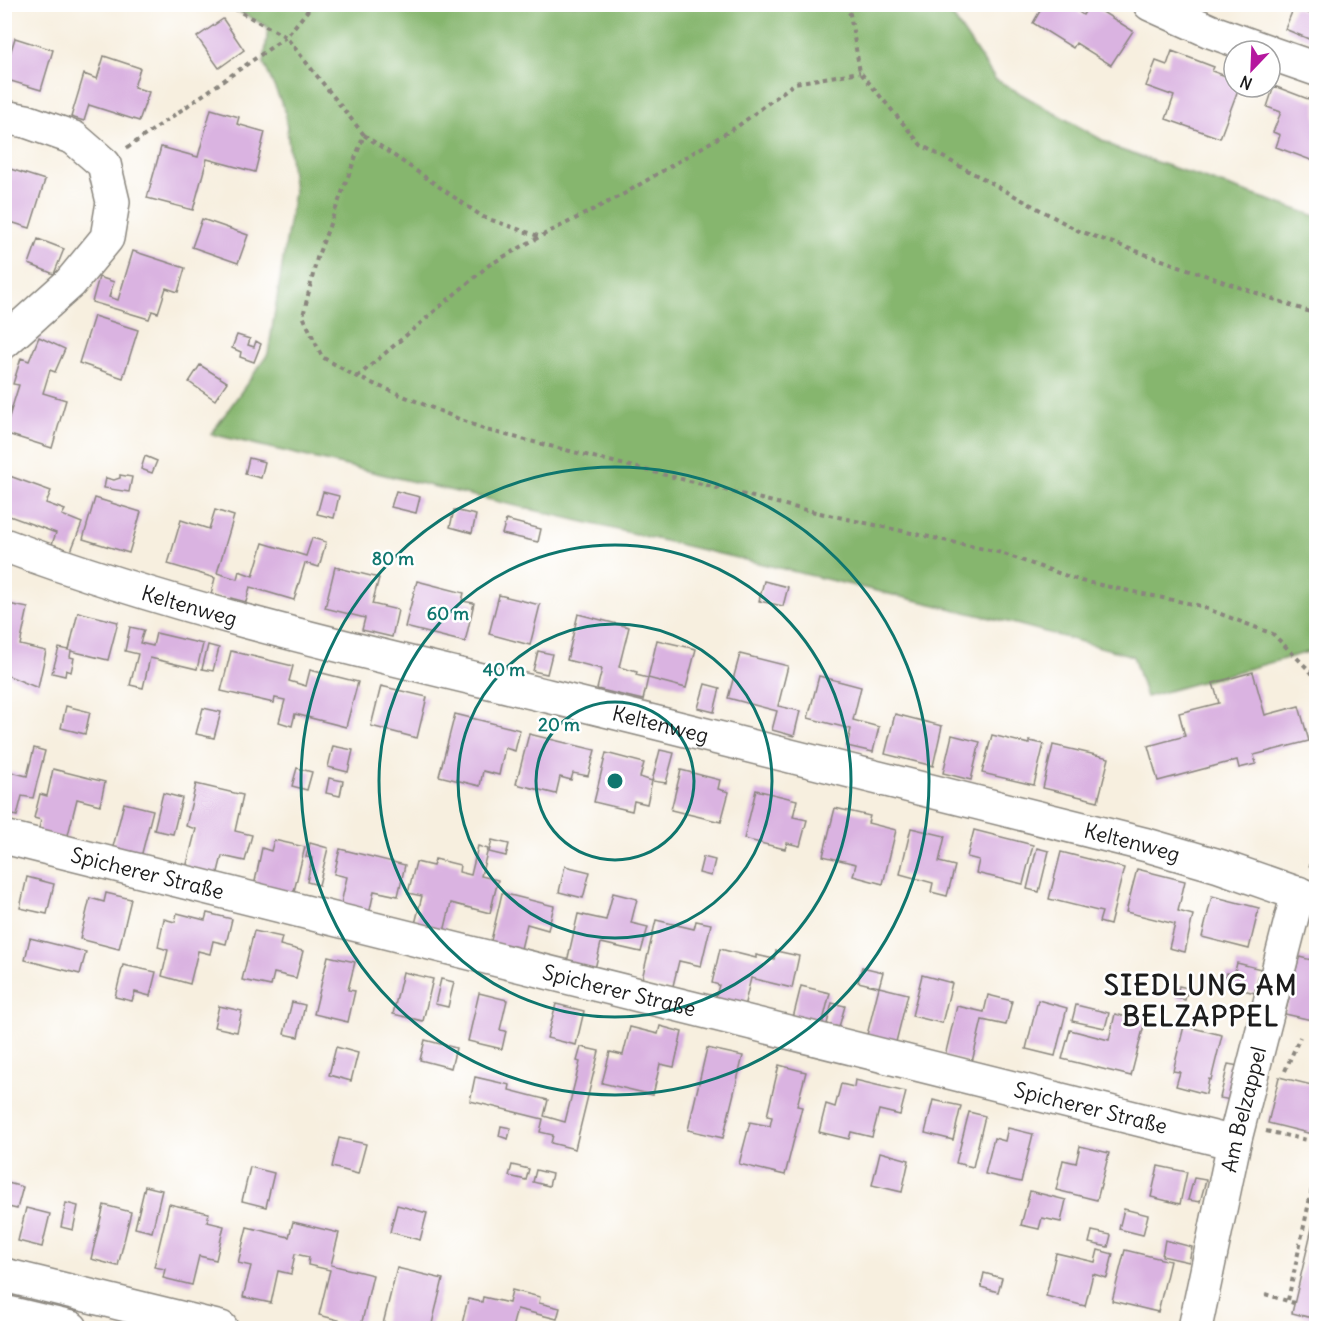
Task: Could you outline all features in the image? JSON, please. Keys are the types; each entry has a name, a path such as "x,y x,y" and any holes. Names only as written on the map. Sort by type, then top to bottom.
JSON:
{"street":[{"path":"1150,4 1232,39"},
{"path":"1282,56 1317,69"},
{"path":"4,117 26,120 74,138 104,164 113,202 106,238 70,283 4,342"},
{"name":"Keltenweg","path":"4,545 78,573 172,601 359,651 1147,845 1219,866 1307,897"},
{"name":"Spicherer Straße","path":"4,837 1234,1143"},
{"name":"Am Belzappel","path":"1201,1327 1234,1143 1307,897"},
{"path":"4,1275 221,1329"},
{"path":"4,1312 72,1329"}],"path":[{"path":"226,4 286,37 364,135 483,217 539,237"},
{"path":"104,164 286,37 313,4"},
{"path":"845,4 850,14 860,72 921,145 1079,231 1317,314"},
{"path":"357,378 489,265 622,195 738,126 795,83 860,72"},
{"path":"364,135 317,258 303,316 322,357 357,378 486,430 797,508 998,552 1081,581 1197,605 1273,634 1317,680"},
{"path":"1276,1133 1317,1142"},
{"path":"1288,1300 1317,1170"},
{"path":"1265,1294 1294,1303"}],"green space":[{"path":"226,5 945,5 995,79 1118,149 1316,216 1316,650 1146,697 1133,656 1016,624 211,434 268,354 294,192 285,111 264,64 268,27"}],"building":[{"path":"1044,4 1067,4 1083,15 1090,4 1133,31 1111,65 1076,43 1073,48 1033,23"},
{"path":"1294,7 1316,16 1316,42 1285,29"},
{"path":"223,19 244,50 219,68 197,37"},
{"path":"15,38 53,50 41,90 4,79"},
{"path":"1172,51 1214,67 1212,71 1222,75 1222,99 1235,99 1220,138 1166,119 1174,96 1146,86 1156,61 1167,65"},
{"path":"104,56 140,68 134,87 149,92 139,121 89,105 84,121 71,117 84,74 97,79"},
{"path":"1282,89 1316,102 1316,162 1276,147 1280,135 1273,132 1281,112 1267,107 1270,99 1282,99"},
{"path":"211,109 239,117 237,124 265,132 255,172 207,159 193,210 147,198 161,147 198,157"},
{"path":"4,167 45,180 30,228 4,220"},
{"path":"202,219 248,235 238,263 192,247"},
{"path":"38,239 64,249 54,274 29,264"},
{"path":"133,251 185,268 178,292 166,288 158,313 152,311 149,319 92,302 99,277 114,282 109,297 118,300"},
{"path":"94,316 138,330 123,378 79,363"},
{"path":"237,335 250,339 248,345 254,347 256,341 261,344 254,362 240,357 241,352 232,348"},
{"path":"39,337 65,349 55,372 50,370 43,393 66,400 52,448 4,433 19,385 13,384 21,358 29,361"},
{"path":"200,365 227,382 215,400 189,382"},
{"path":"145,456 157,461 152,473 141,469"},
{"path":"249,458 265,462 261,478 245,474"},
{"path":"4,474 51,491 46,503 65,510 62,515 82,523 71,551 52,544 56,533 4,514"},
{"path":"120,475 132,477 129,492 104,488 106,478 114,480 120,478"},
{"path":"396,491 420,497 416,513 391,507"},
{"path":"323,492 339,496 334,518 317,514"},
{"path":"95,498 141,512 129,553 83,539"},
{"path":"215,510 234,516 217,573 237,579 239,571 253,576 263,543 306,556 312,538 326,542 319,567 305,563 294,600 250,587 246,602 231,598 231,600 211,594 215,578 168,564 181,520 209,529"},
{"path":"454,510 476,515 472,533 450,527"},
{"path":"506,520 541,529 538,542 502,534"},
{"path":"335,567 379,578 372,604 398,610 392,637 362,630 365,618 325,608"},
{"path":"417,581 464,593 462,601 474,603 465,642 405,627"},
{"path":"764,581 788,587 783,606 759,601"},
{"path":"499,595 540,605 530,645 489,634"},
{"path":"4,603 28,608 20,645 46,651 38,688 4,674"},
{"path":"78,612 118,622 108,660 71,651 70,657 74,658 71,672 66,670 65,676 52,673 59,648 69,650"},
{"path":"578,614 629,627 619,667 648,678 643,700 597,689 602,669 567,660"},
{"path":"130,627 144,630 140,643 153,646 156,633 203,644 197,669 150,658 143,688 130,685 138,654 125,651"},
{"path":"657,640 696,649 686,688 648,678"},
{"path":"208,645 219,648 213,671 202,669"},
{"path":"231,651 293,666 289,681 306,686 310,670 358,682 346,727 295,714 292,726 279,722 285,700 275,698 274,703 221,691"},
{"path":"538,651 552,654 547,674 533,671"},
{"path":"740,654 788,666 778,706 800,711 794,736 772,730 777,711 728,698"},
{"path":"1253,672 1265,715 1299,706 1309,741 1254,755 1256,764 1239,768 1237,760 1158,781 1148,746 1185,736 1179,713 1219,703 1213,683"},
{"path":"819,676 861,687 853,720 879,727 873,752 847,746 851,729 808,718"},
{"path":"705,684 720,688 714,712 698,708"},
{"path":"381,686 427,697 417,738 371,726"},
{"path":"66,706 90,712 85,734 61,728"},
{"path":"203,708 221,712 214,738 196,734"},
{"path":"455,714 520,730 515,751 505,748 499,775 483,771 480,786 439,776"},
{"path":"895,714 942,726 933,766 885,754"},
{"path":"529,734 595,750 588,776 573,773 571,780 560,777 556,794 516,784"},
{"path":"952,735 980,742 971,780 943,773"},
{"path":"992,735 1029,744 1029,741 1044,744 1034,785 982,773"},
{"path":"1053,745 1109,758 1098,801 1043,788"},
{"path":"333,746 353,750 348,772 328,767"},
{"path":"34,748 45,751 33,798 22,796 17,816 4,813 4,798 11,772 27,776"},
{"path":"660,750 674,753 666,783 652,781"},
{"path":"606,753 644,763 640,777 652,781 647,804 634,801 632,811 594,802"},
{"path":"297,768 312,772 307,790 292,786"},
{"path":"53,769 105,782 100,805 77,799 67,839 38,833 41,820 34,818 40,794 47,796"},
{"path":"681,770 720,780 718,789 729,792 721,822 671,810"},
{"path":"329,778 343,781 340,796 326,793"},
{"path":"196,784 243,795 235,831 252,835 245,861 222,856 217,876 186,868 196,829 186,826"},
{"path":"756,790 797,800 793,817 807,820 800,846 787,843 785,849 744,839"},
{"path":"163,793 182,798 173,834 154,830"},
{"path":"124,803 153,810 141,857 112,851"},
{"path":"835,808 870,816 868,823 896,830 883,884 853,876 856,864 823,856"},
{"path":"911,828 945,836 939,862 955,866 947,896 931,892 933,883 900,874"},
{"path":"974,830 1033,845 1023,884 976,873 979,860 967,857"},
{"path":"274,840 305,847 293,895 254,886 262,848 271,851"},
{"path":"492,840 509,844 506,856 489,852"},
{"path":"310,843 328,848 319,885 307,882 312,858 306,857"},
{"path":"478,846 488,849 481,876 498,880 490,913 451,903 444,932 415,924 422,896 408,893 416,862 433,866 435,859 460,865 459,872 471,875"},
{"path":"1037,848 1049,851 1039,892 1027,889"},
{"path":"340,849 405,865 398,896 374,891 369,915 340,908 347,877 334,874"},
{"path":"1061,852 1124,868 1110,925 1099,922 1102,912 1049,899"},
{"path":"703,857 715,860 711,876 699,873"},
{"path":"565,866 590,872 583,898 559,892"},
{"path":"1137,869 1185,881 1178,911 1193,915 1185,952 1169,948 1175,924 1126,912"},
{"path":"27,877 54,884 47,914 20,908"},
{"path":"106,893 131,899 119,949 80,939 90,898 104,902"},
{"path":"502,893 554,906 548,930 527,924 520,953 490,945"},
{"path":"613,893 637,899 631,923 648,927 641,952 601,943 595,969 567,962 578,914 606,920"},
{"path":"1212,896 1259,908 1249,949 1202,937"},
{"path":"177,913 205,920 207,913 232,919 226,944 213,941 210,954 198,951 190,984 162,976 168,950 158,947 164,919 175,922"},
{"path":"656,920 694,929 696,921 711,924 701,966 679,961 672,990 641,983"},
{"path":"254,931 282,937 280,945 303,951 296,978 274,973 271,986 242,980"},
{"path":"30,938 86,952 80,974 25,960"},
{"path":"720,949 756,958 756,955 774,959 776,951 799,956 792,988 751,978 744,1007 715,1000 719,985 712,983"},
{"path":"328,956 355,962 348,990 355,991 348,1022 314,1014"},
{"path":"1299,957 1316,961 1316,1021 1285,1014"},
{"path":"1237,963 1261,969 1255,993 1224,985 1227,973 1234,975"},
{"path":"123,965 156,972 150,996 135,992 132,1001 115,997"},
{"path":"862,967 883,972 879,987 858,982"},
{"path":"403,972 433,979 423,1021 393,1014"},
{"path":"922,975 952,983 942,1023 912,1016"},
{"path":"441,979 454,982 448,1007 435,1004"},
{"path":"801,986 830,993 822,1025 793,1018"},
{"path":"1179,986 1188,988 1185,1000 1176,998"},
{"path":"879,987 908,994 896,1042 867,1035"},
{"path":"479,993 507,1000 500,1030 506,1031 502,1049 468,1041"},
{"path":"988,995 1012,1001 1006,1025 982,1020 972,1062 945,1056 957,1006 984,1012"},
{"path":"1038,1000 1067,1008 1055,1056 1026,1049"},
{"path":"292,1002 305,1005 298,1037 284,1034"},
{"path":"832,1003 845,1006 839,1027 827,1024"},
{"path":"556,1004 584,1011 576,1045 547,1038"},
{"path":"1076,1005 1109,1013 1105,1028 1072,1021"},
{"path":"219,1006 242,1011 237,1032 214,1027"},
{"path":"1115,1014 1145,1021 1131,1076 1062,1059 1070,1030 1109,1040"},
{"path":"660,1026 682,1032 674,1067 660,1064 653,1095 602,1083 610,1052 623,1055 630,1027 658,1034"},
{"path":"1184,1026 1222,1035 1206,1094 1176,1086 1180,1072 1173,1071"},
{"path":"425,1040 456,1048 451,1068 420,1060"},
{"path":"336,1047 358,1053 351,1081 329,1075"},
{"path":"581,1047 599,1051 575,1149 551,1143 553,1135 540,1132 543,1119 470,1101 475,1077 510,1085 509,1090 548,1100 544,1116 565,1122 580,1062 577,1061"},
{"path":"707,1048 743,1056 723,1138 688,1130"},
{"path":"1228,1064 1239,1066 1231,1100 1220,1098"},
{"path":"779,1065 806,1072 797,1106 802,1107 785,1175 739,1164 750,1122 770,1126 772,1117 767,1116"},
{"path":"1279,1077 1316,1086 1316,1135 1268,1123"},
{"path":"855,1080 906,1092 900,1115 879,1110 872,1137 851,1132 849,1139 819,1132 826,1104 835,1107 841,1084 854,1087"},
{"path":"933,1100 961,1106 953,1140 925,1133"},
{"path":"969,1112 985,1116 973,1167 956,1163"},
{"path":"501,1126 511,1128 508,1139 499,1136"},
{"path":"1008,1128 1033,1134 1021,1182 985,1174 994,1138 1005,1141"},
{"path":"339,1138 366,1144 358,1174 332,1167"},
{"path":"1080,1146 1109,1153 1097,1200 1056,1190 1063,1160 1076,1163"},
{"path":"880,1152 909,1160 902,1192 872,1185"},
{"path":"512,1165 529,1169 526,1180 509,1176"},
{"path":"1158,1166 1187,1172 1180,1204 1151,1197"},
{"path":"250,1167 274,1173 266,1207 242,1201"},
{"path":"536,1170 552,1174 549,1186 533,1182"},
{"path":"1194,1178 1206,1180 1200,1202 1188,1200"},
{"path":"4,1182 23,1187 17,1209 4,1206"},
{"path":"145,1186 162,1190 152,1232 135,1228"},
{"path":"1030,1191 1066,1200 1061,1222 1042,1218 1039,1229 1021,1225"},
{"path":"66,1203 78,1206 73,1230 61,1227"},
{"path":"169,1204 209,1213 207,1222 224,1226 216,1260 199,1256 192,1285 163,1278 165,1269 154,1267"},
{"path":"104,1205 131,1212 118,1266 91,1259"},
{"path":"397,1205 427,1213 420,1240 390,1232"},
{"path":"26,1208 50,1214 42,1247 18,1241"},
{"path":"1124,1209 1148,1215 1143,1235 1119,1229"},
{"path":"1316,1211 1316,1319 1292,1313"},
{"path":"293,1222 339,1233 331,1265 373,1275 361,1326 319,1315 330,1270 308,1265 309,1257 295,1254 291,1274 278,1271 271,1303 243,1297 251,1266 238,1263 247,1227 289,1237"},
{"path":"1092,1231 1111,1235 1108,1247 1089,1243"},
{"path":"1165,1240 1192,1247 1189,1262 1162,1256"},
{"path":"1098,1250 1113,1254 1107,1278 1093,1274 1085,1306 1046,1296 1056,1253 1095,1262"},
{"path":"1125,1250 1170,1261 1158,1312 1112,1301"},
{"path":"397,1268 443,1279 431,1328 382,1328"},
{"path":"984,1273 1002,1278 998,1292 981,1287"},
{"path":"512,1290 540,1297 539,1303 560,1308 557,1319 517,1309 512,1328 461,1328 468,1299 482,1302 483,1297 509,1303"}],"district":[{"name":"SIEDLUNG AM BELZAPPEL","path":"1201,1000"}]}
